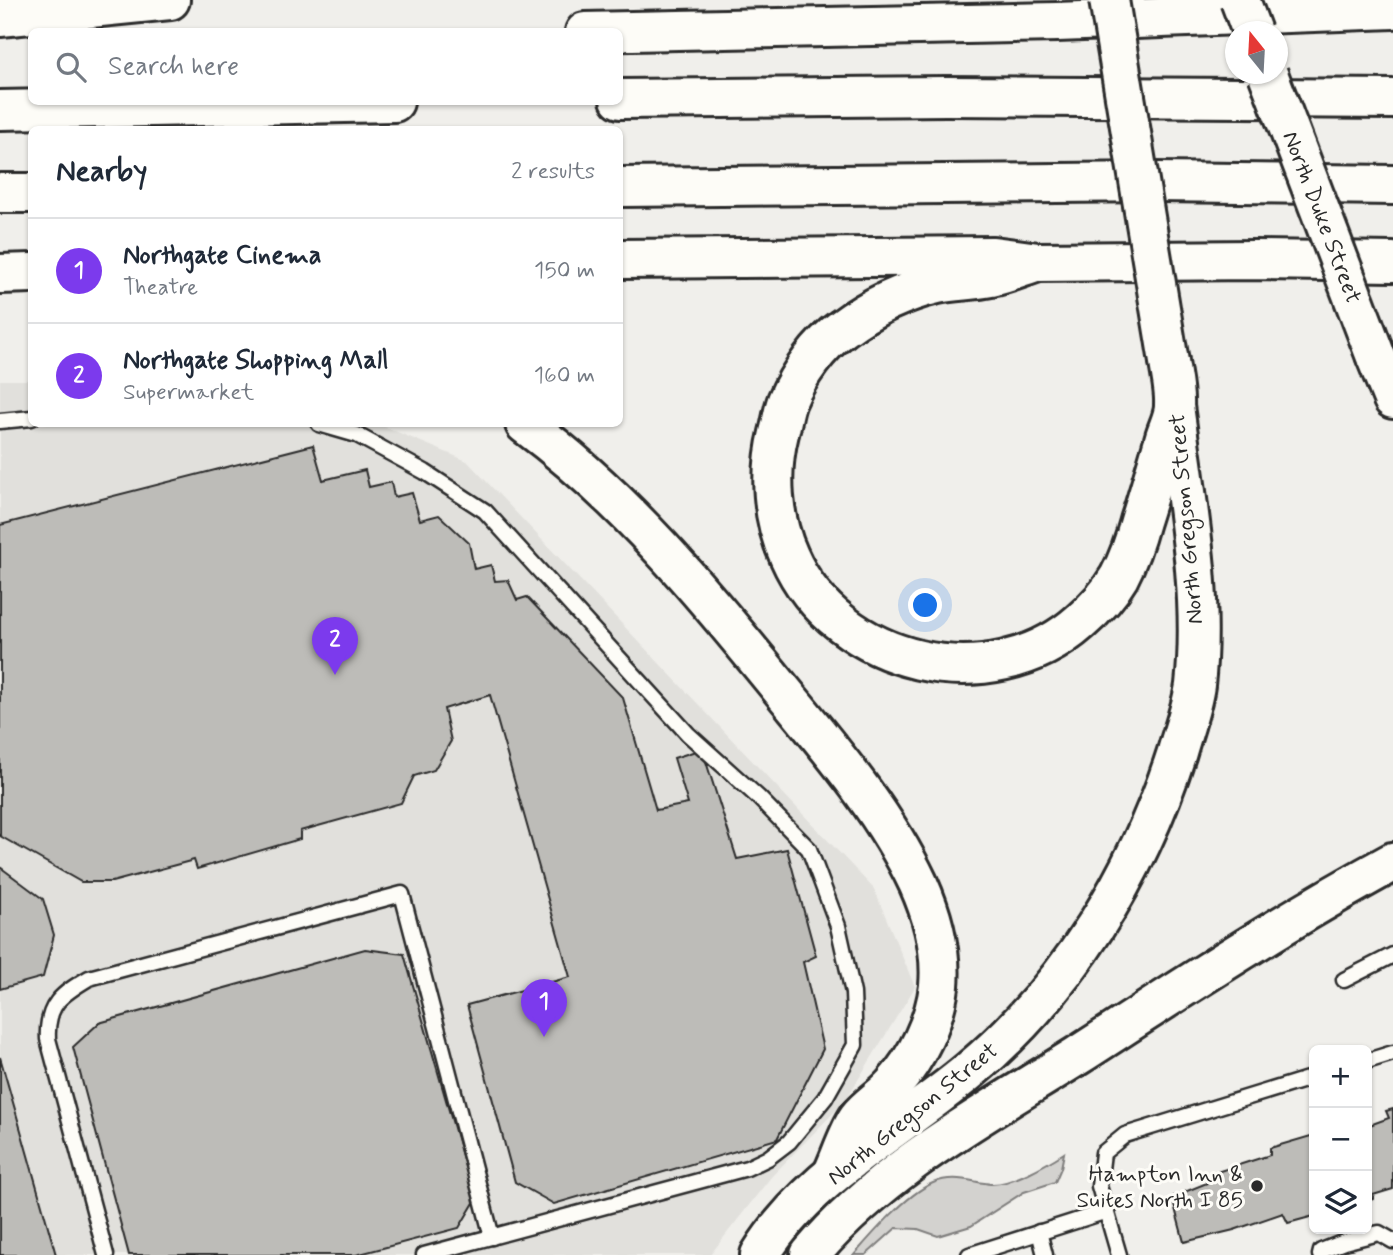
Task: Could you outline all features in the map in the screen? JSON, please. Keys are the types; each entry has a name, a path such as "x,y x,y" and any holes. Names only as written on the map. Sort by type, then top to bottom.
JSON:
{"main road":[{"path":"0,17 170,0"},
{"name":"North Gregson Street","path":"760,1255 799,1204 832,1175 971,1070 1054,986 1108,906 1131,865 1165,788 1194,687 1195,586 1169,362 1110,0"},
{"path":"1240,0 1248,21"},
{"path":"623,31 1057,22 1393,9"},
{"path":"0,31 28,32"},
{"name":"North Duke Street","path":"1272,84 1393,398"},
{"path":"623,99 946,96 1393,99"},
{"path":"0,110 246,105"},
{"path":"623,187 1144,182 1393,185"},
{"path":"0,193 28,192"},
{"path":"623,259 993,256 1038,262 1393,262"},
{"path":"1038,262 993,277 938,284 899,296 841,329 824,345 800,379 787,402 776,444 773,479 777,521 789,557 809,589 835,618 866,641 890,652 943,665 975,666 1010,661 1040,650 1068,633 1094,610 1118,578 1135,538 1174,406"},
{"path":"0,274 28,274"},
{"path":"529,427 604,488 690,577 874,807 918,883 938,950 939,985 934,1010 926,1034 893,1085 858,1118 832,1175"},
{"name":"North Gregson Street","path":"810,1255 830,1232 909,1163 1284,924 1393,862"}],"lane":[{"path":"0,421 28,418"},
{"path":"330,427 358,435 425,472 485,511 688,734 758,797 809,849 838,926 853,993 855,1045 825,1098 789,1142 768,1158 747,1168 424,1255"},
{"path":"106,1255 48,1039 47,1022 56,1002 66,992 89,978 401,894 492,1237"},
{"path":"1344,980 1393,955"},
{"path":"1372,1059 1393,1053"},
{"path":"1119,1255 1099,1186 1103,1153 1125,1135 1309,1079"},
{"path":"969,1255 1107,1211"},
{"path":"1039,1232 1045,1255"},
{"path":"1320,1255 1321,1251 1344,1242 1379,1233 1393,1241"}],"shaded area":[{"path":"0,380 28,380 28,427 385,427 467,461 874,889 915,987 845,1101 771,1177 710,1255 0,1255"},
{"path":"1064,1153 1055,1182 1024,1192 971,1226 938,1236 918,1229 896,1228 866,1255 854,1255 880,1225 912,1196 933,1183 955,1179 991,1184 1008,1181 1029,1173"}],"building":[{"path":"313,445 323,480 365,470 369,487 391,482 394,497 412,493 420,520 439,515 469,543 474,569 491,565 495,581 508,580 517,600 527,597 623,698 656,810 688,804 674,758 702,749 737,859 787,849 816,956 803,962 823,1049 777,1139 554,1204 515,1182 467,1005 570,977 490,695 444,709 451,741 434,770 414,776 401,803 300,831 300,839 197,869 194,860 112,882 81,882 0,836 0,525"},
{"path":"0,867 43,899 54,935 43,977 0,989"},
{"path":"365,949 404,954 475,1201 459,1228 356,1255 129,1255 73,1047 99,1023"},
{"path":"0,1057 16,1113 56,1255 0,1255"},
{"path":"1393,1109 1393,1189 1373,1195 1372,1199 1372,1124 1389,1118 1386,1111"},
{"name":"Hampton Inn & Suites North I 85","path":"1309,1136 1309,1217 1288,1223 1283,1213 1234,1230 1184,1242 1172,1197 1207,1183 1204,1176 1270,1155 1270,1148"}],"place":[{"name":"Northgate Shopping Mall","path":"335,675"},
{"name":"Northgate Cinema","path":"544,1037"},
{"name":"Hampton Inn & Suites North I 85","path":"1257,1186"}]}
